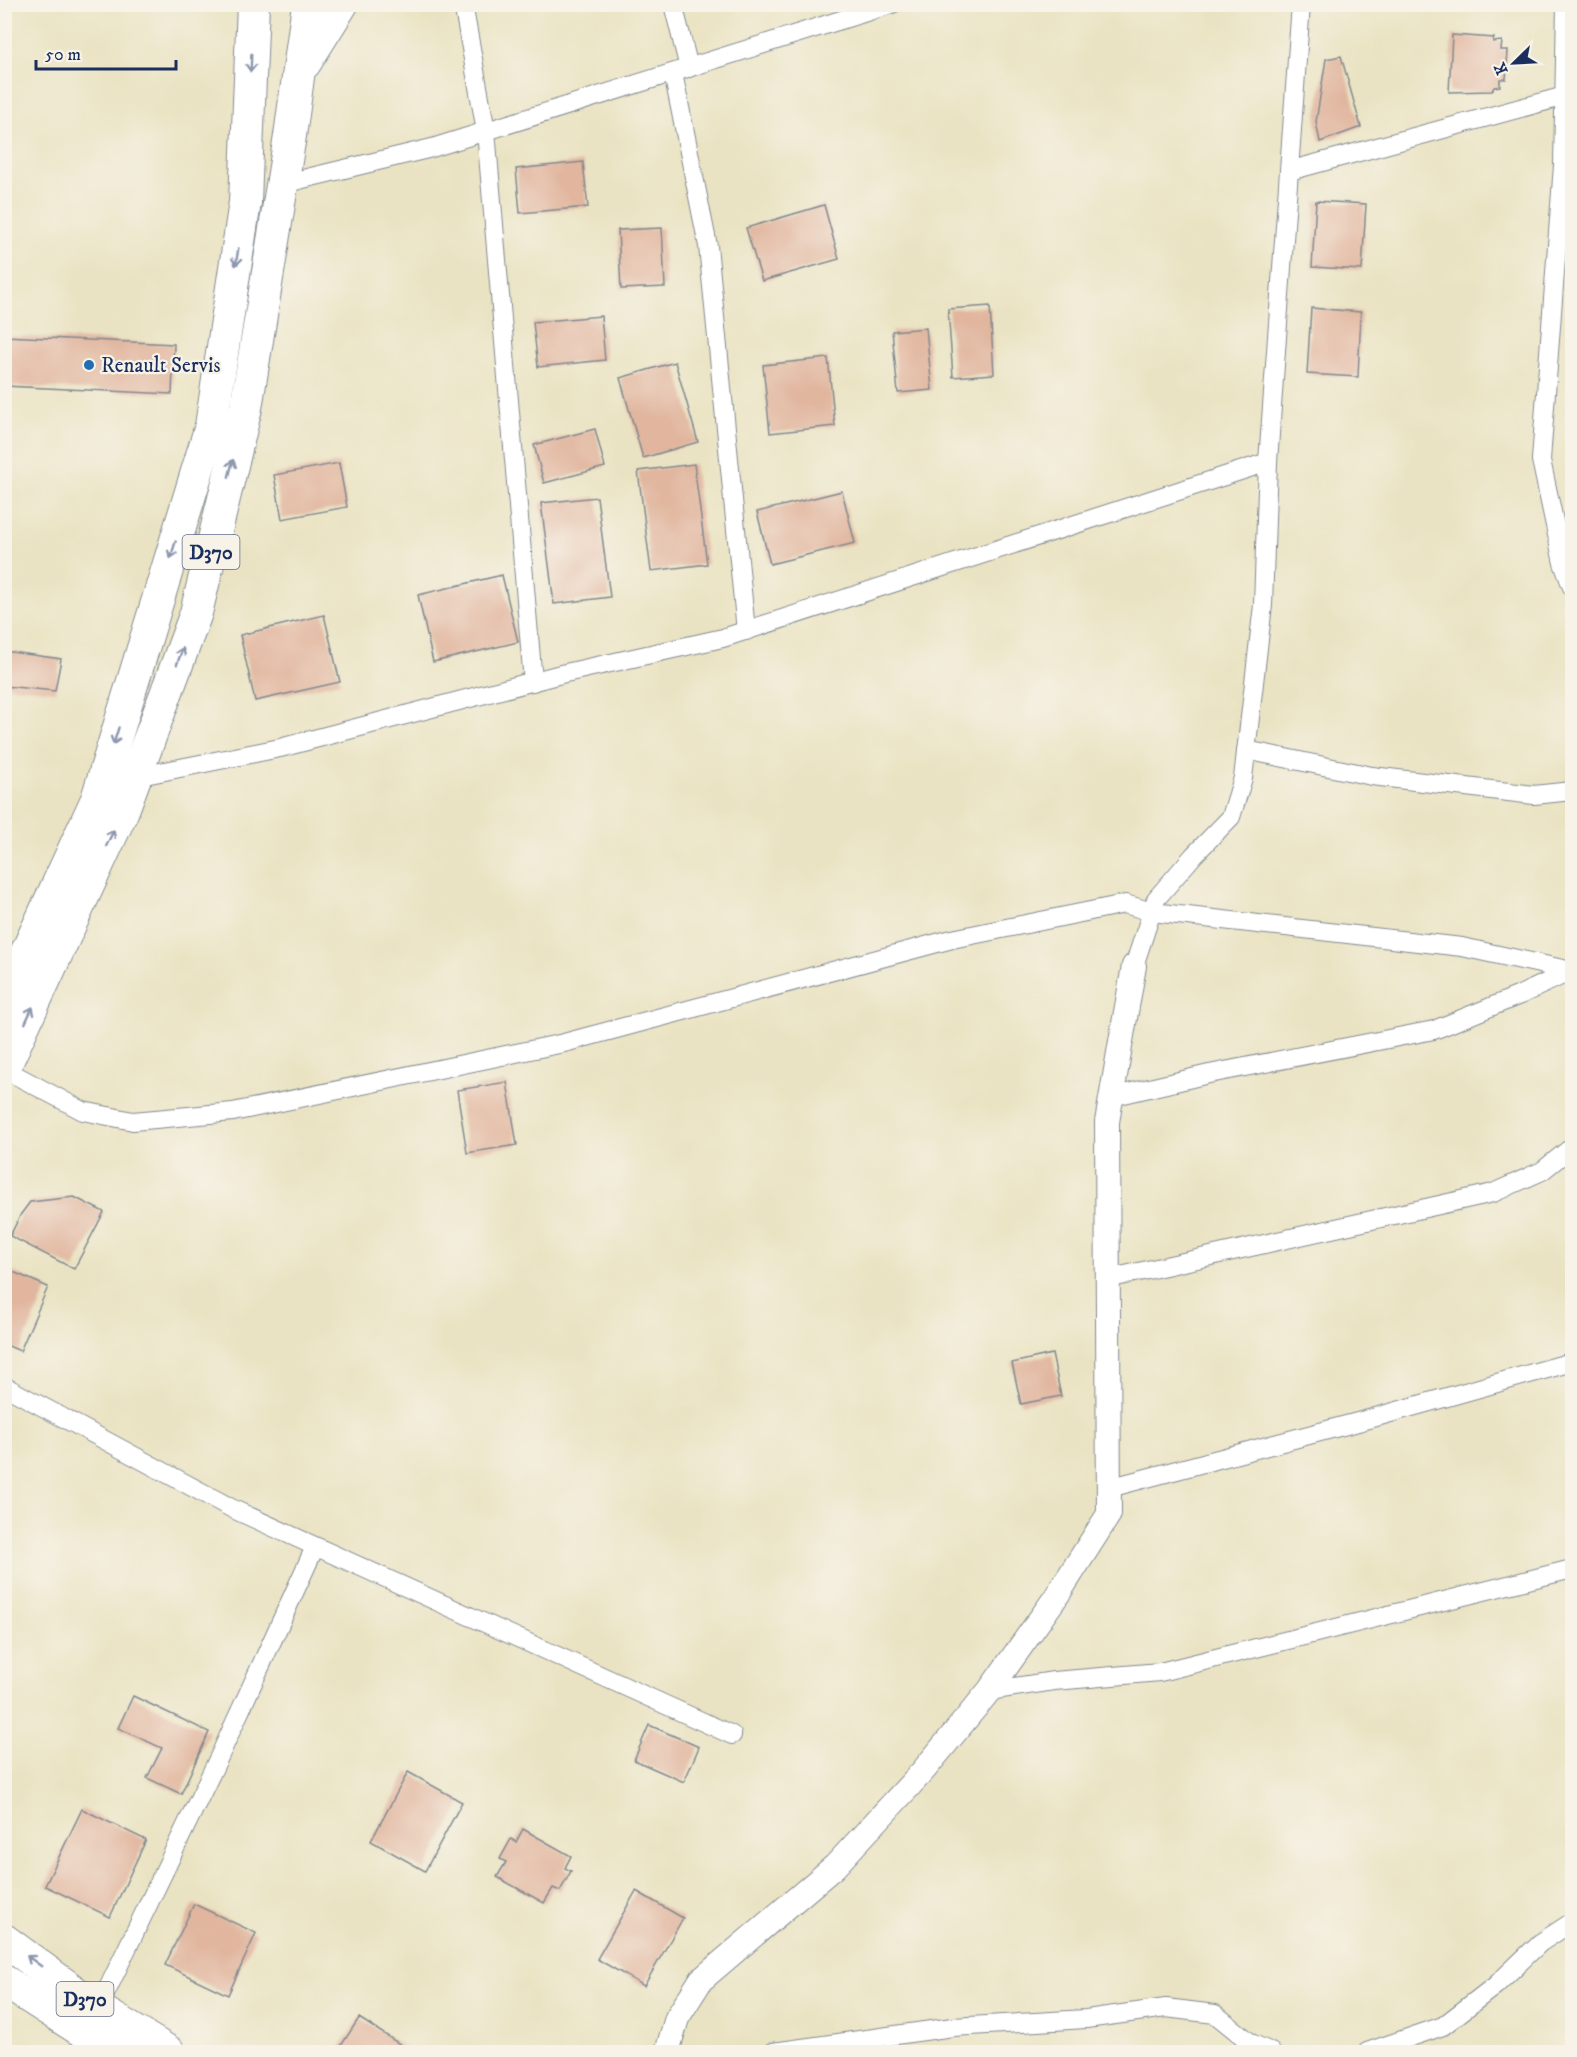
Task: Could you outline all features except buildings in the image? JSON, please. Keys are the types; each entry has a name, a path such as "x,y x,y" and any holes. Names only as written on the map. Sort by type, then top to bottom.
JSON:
{"highway":[{"name":"D370","path":"4,1001 97,799 211,426 245,202 253,4"},
{"name":"D370","path":"4,1069 123,810 196,613 246,408 308,4"},
{"name":"D370","path":"298,74 342,4"},
{"name":"D370","path":"4,1940 98,2009 169,2052"},
{"name":"D370","path":"4,1981 115,2052"}],"street":[{"path":"463,4 486,131 533,681"},
{"path":"673,4 708,246 746,631"},
{"path":"282,184 432,148 892,4"},
{"path":"667,2052 677,2018 701,1980 835,1866 923,1771 989,1690 1056,1597 1109,1514 1107,1122 1134,966 1156,899 1231,817 1243,778 1263,605 1268,462 1301,4"},
{"path":"1566,4 1563,165 1541,460 1563,563 1572,587"},
{"path":"1289,171 1565,96"},
{"path":"135,777 280,748 533,681 723,638 1268,462"},
{"path":"1246,750 1372,776 1534,795 1572,791"},
{"path":"4,1069 83,1111 133,1121 233,1112 564,1043 952,939 1125,904 1152,912 1462,947 1572,971"},
{"path":"1111,1097 1209,1074 1434,1030 1572,971"},
{"path":"1107,1279 1493,1193 1542,1171 1564,1164 1572,1147"},
{"path":"1109,1488 1572,1362"},
{"path":"4,1386 233,1509 732,1735"},
{"path":"98,2009 220,1755 315,1547"},
{"path":"989,1690 1054,1681 1161,1672 1572,1569"},
{"path":"1367,2052 1443,2026 1496,1985 1540,1943 1572,1922"},
{"path":"773,2052 953,2027 1086,2019 1166,2008 1215,2014 1251,2043 1271,2052"}],"place":[{"name":"Renault Servis","path":"89,365"}]}
